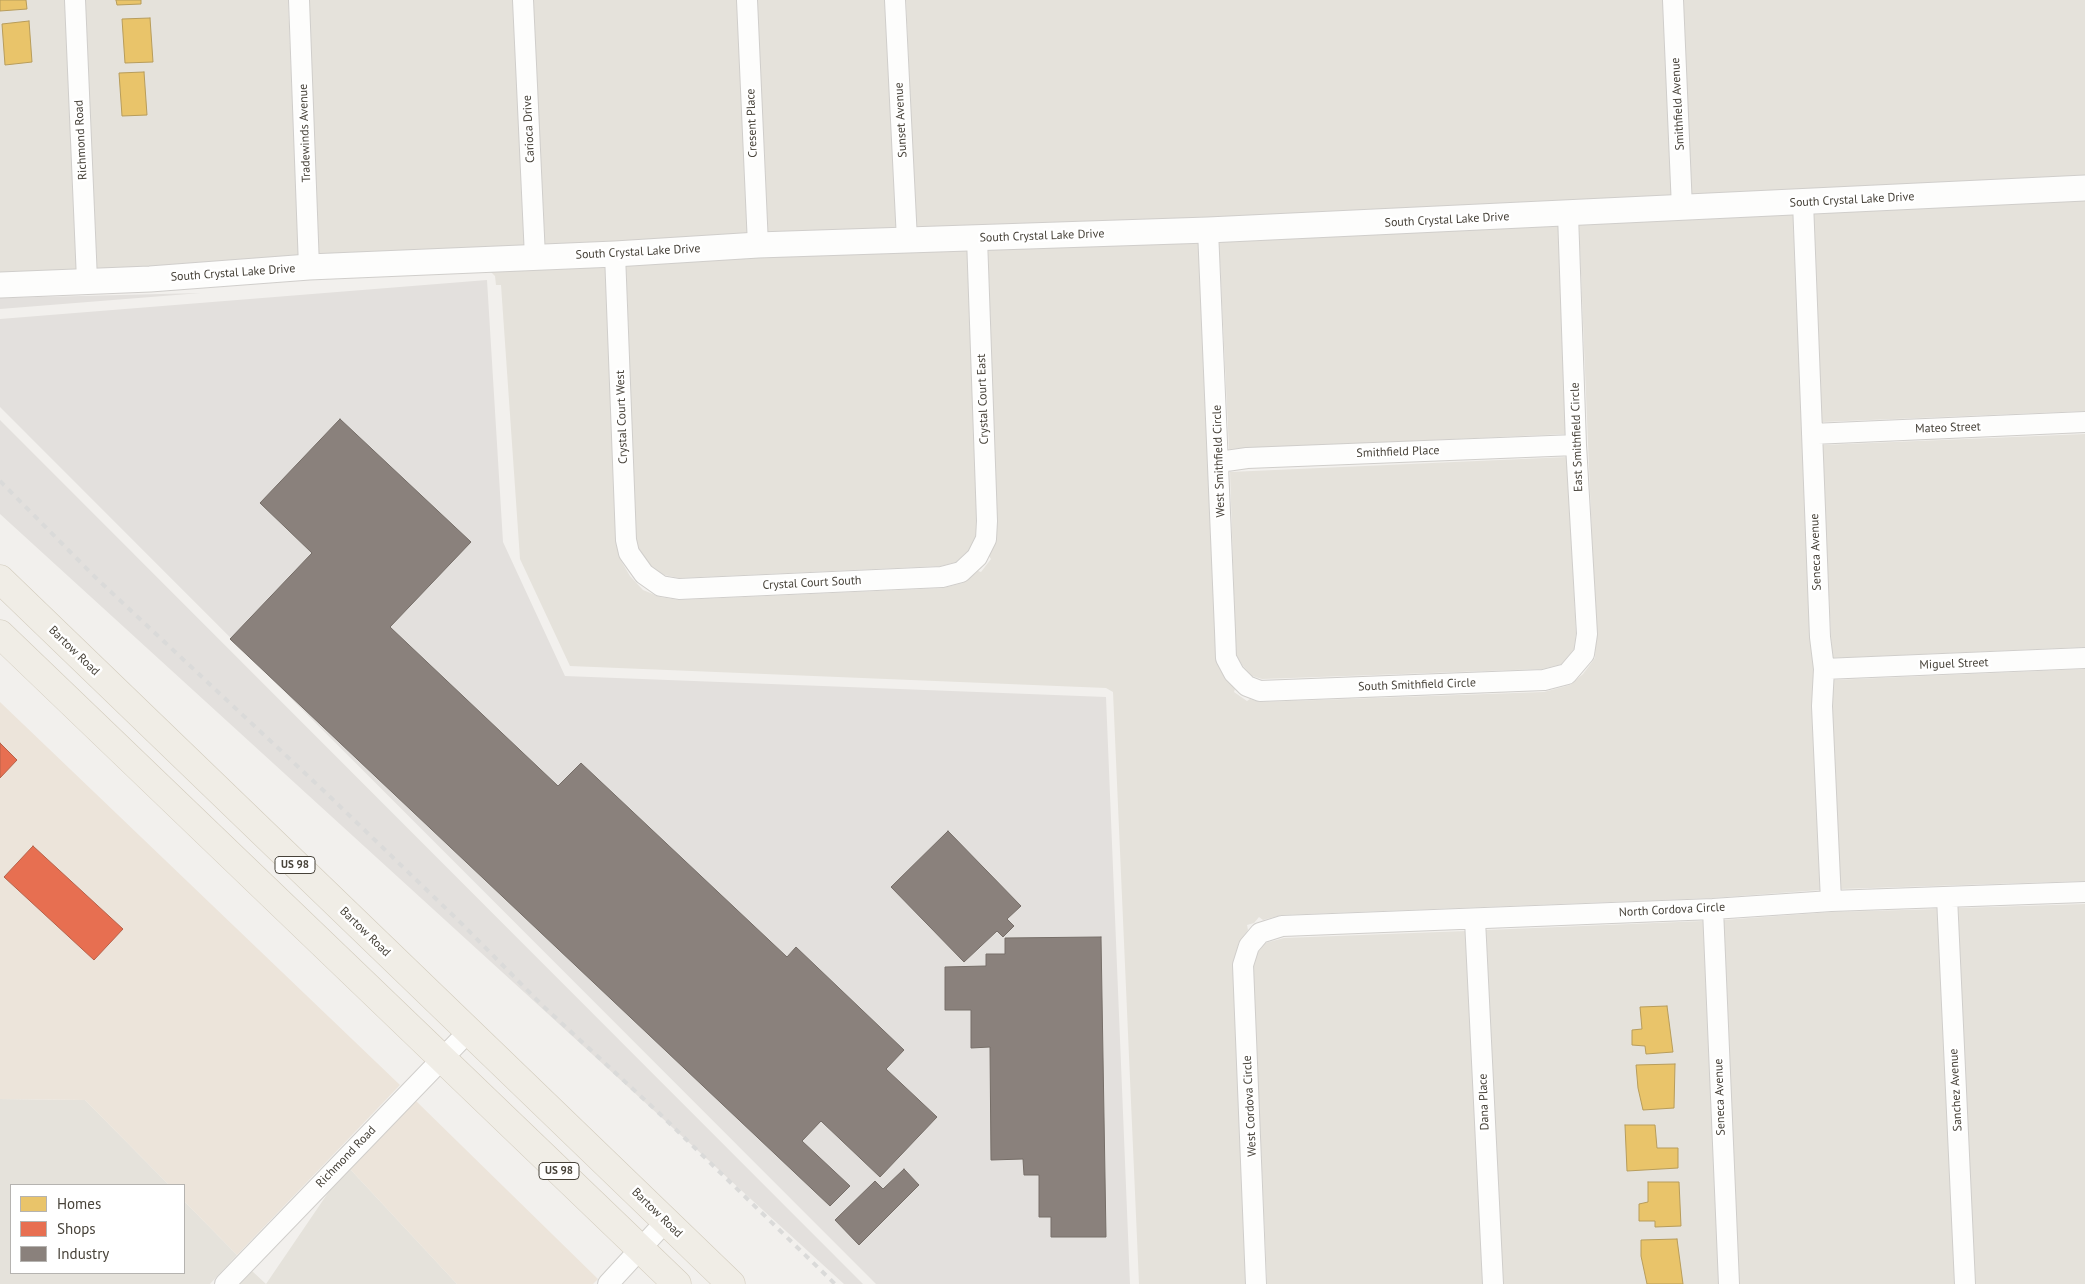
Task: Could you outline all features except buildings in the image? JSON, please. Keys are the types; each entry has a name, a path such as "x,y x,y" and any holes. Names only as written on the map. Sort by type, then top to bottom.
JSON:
{"main road":[{"name":"Bartow Road","path":"0,579 731,1284"},
{"name":"US 98","path":"0,634 677,1284"}],"street":[{"name":"Richmond Road","path":"75,0 87,280"},
{"name":"Tradewinds Avenue","path":"299,0 310,267"},
{"name":"Carioca Drive","path":"524,0 535,257"},
{"name":"Cresent Place","path":"747,0 758,245"},
{"name":"Sunset Avenue","path":"895,0 907,240"},
{"name":"Smithfield Avenue","path":"1673,0 1682,208"},
{"name":"South Crystal Lake Drive","path":"0,285 87,280 150,279 310,267 615,254 758,245 1208,230 2085,188"},
{"name":"Seneca Avenue","path":"1803,202 1820,637 1824,669 1822,706 1831,901"},
{"name":"East Smithfield Circle","path":"1568,214 1576,445 1586,634 1584,654 1580,659"},
{"name":"West Smithfield Circle","path":"1208,230 1226,658 1234,673 1247,686"},
{"name":"Crystal Court East","path":"977,238 987,521 986,539 977,557"},
{"name":"Crystal Court West","path":"615,254 626,540 629,553 644,574"},
{"name":"Mateo Street","path":"1812,434 2085,422"},
{"name":"Smithfield Place","path":"1219,462 1247,458 1576,445"},
{"name":"Crystal Court South","path":"644,574 661,586 679,589 942,577 961,572 977,557"},
{"name":"Miguel Street","path":"1824,669 2085,658"},
{"name":"South Smithfield Circle","path":"1247,686 1260,691 1544,680 1568,674 1580,659"},
{"name":"North Cordova Circle","path":"1260,933 1282,926 1476,920 1713,909 1831,901 2085,892"},
{"name":"Sanchez Avenue","path":"1947,897 1965,1284"},
{"name":"Seneca Avenue","path":"1713,909 1729,1284"},
{"name":"Dana Place","path":"1476,920 1493,1284"},
{"name":"West Cordova Circle","path":"1256,1284 1243,965 1249,946 1260,933"},
{"name":"Richmond Road","path":"225,1284 440,1058 468,1032"},
{"path":"608,1284 666,1221"}],"shaded area":[{"path":"0,0 65,0 77,270 0,273"},
{"path":"85,0 288,0 299,256 149,268 97,269"},
{"path":"309,0 513,0 525,246 319,255"},
{"path":"533,0 737,0 748,235 545,245"},
{"path":"757,0 886,0 896,229 768,234"},
{"path":"906,0 1663,0 1672,197 1208,219 916,228"},
{"path":"1683,0 2085,0 2085,177 1692,196"},
{"path":"2085,199 2085,411 1822,422 1813,213"},
{"path":"1793,214 1810,638 1814,670 1812,707 1820,890 1712,898 1282,915 1263,920 1259,917 1254,923 1247,925 1248,930 1239,942 1233,965 1246,1284 1139,1284 1113,692 1106,688 570,666 520,559 501,285 496,285 495,276 489,270 606,266 616,542 620,559 630,576 643,590 660,597 679,600 943,588 963,583 978,571 981,572 991,559 989,556 996,540 997,521 988,249 1199,242 1216,658 1226,678 1235,689 1234,692 1247,701 1250,699 1260,702 1544,692 1570,685 1583,674 1595,658 1596,636 1579,225"},
{"path":"1558,226 1566,434 1229,449 1219,241"},
{"path":"967,250 977,521 976,536 969,550 956,562 941,566 679,578 664,575 653,569 638,549 636,538 626,265 759,257"},
{"path":"487,280 503,542 565,676 1106,697 1130,1284 876,1284 0,407 0,319"},
{"path":"201,293 0,309 0,298"},
{"path":"0,420 863,1284 844,1284 0,514"},
{"path":"2085,434 2085,647 1832,658 1822,445"},
{"path":"1567,457 1576,633 1574,649 1562,664 1542,669 1262,679 1252,676 1242,665 1236,654 1230,472"},
{"path":"2085,669 2085,881 1840,889 1832,706 1833,680"},
{"path":"0,702 400,1085 237,1255 185,1202 185,1184 168,1184 85,1100 0,1099"},
{"path":"2085,904 2085,1284 1975,1284 1958,908"},
{"path":"1938,909 1955,1284 1739,1284 1723,920 1832,912"},
{"path":"1703,921 1719,1284 1503,1284 1486,930"},
{"path":"1466,931 1483,1284 1267,1284 1253,966 1258,952 1265,943 1284,938"},
{"path":"0,1099 85,1100 168,1184 10,1184 10,1274 185,1274 185,1202 237,1255 210,1284 0,1284"},
{"path":"415,1100 598,1279 593,1284 457,1284 350,1169"},
{"path":"350,1169 457,1284 266,1284 332,1187"},
{"path":"252,1271 266,1284 240,1284"}],"railway":[{"path":"0,481 95,577 324,791 462,924 542,1005 660,1114 835,1284"}]}
